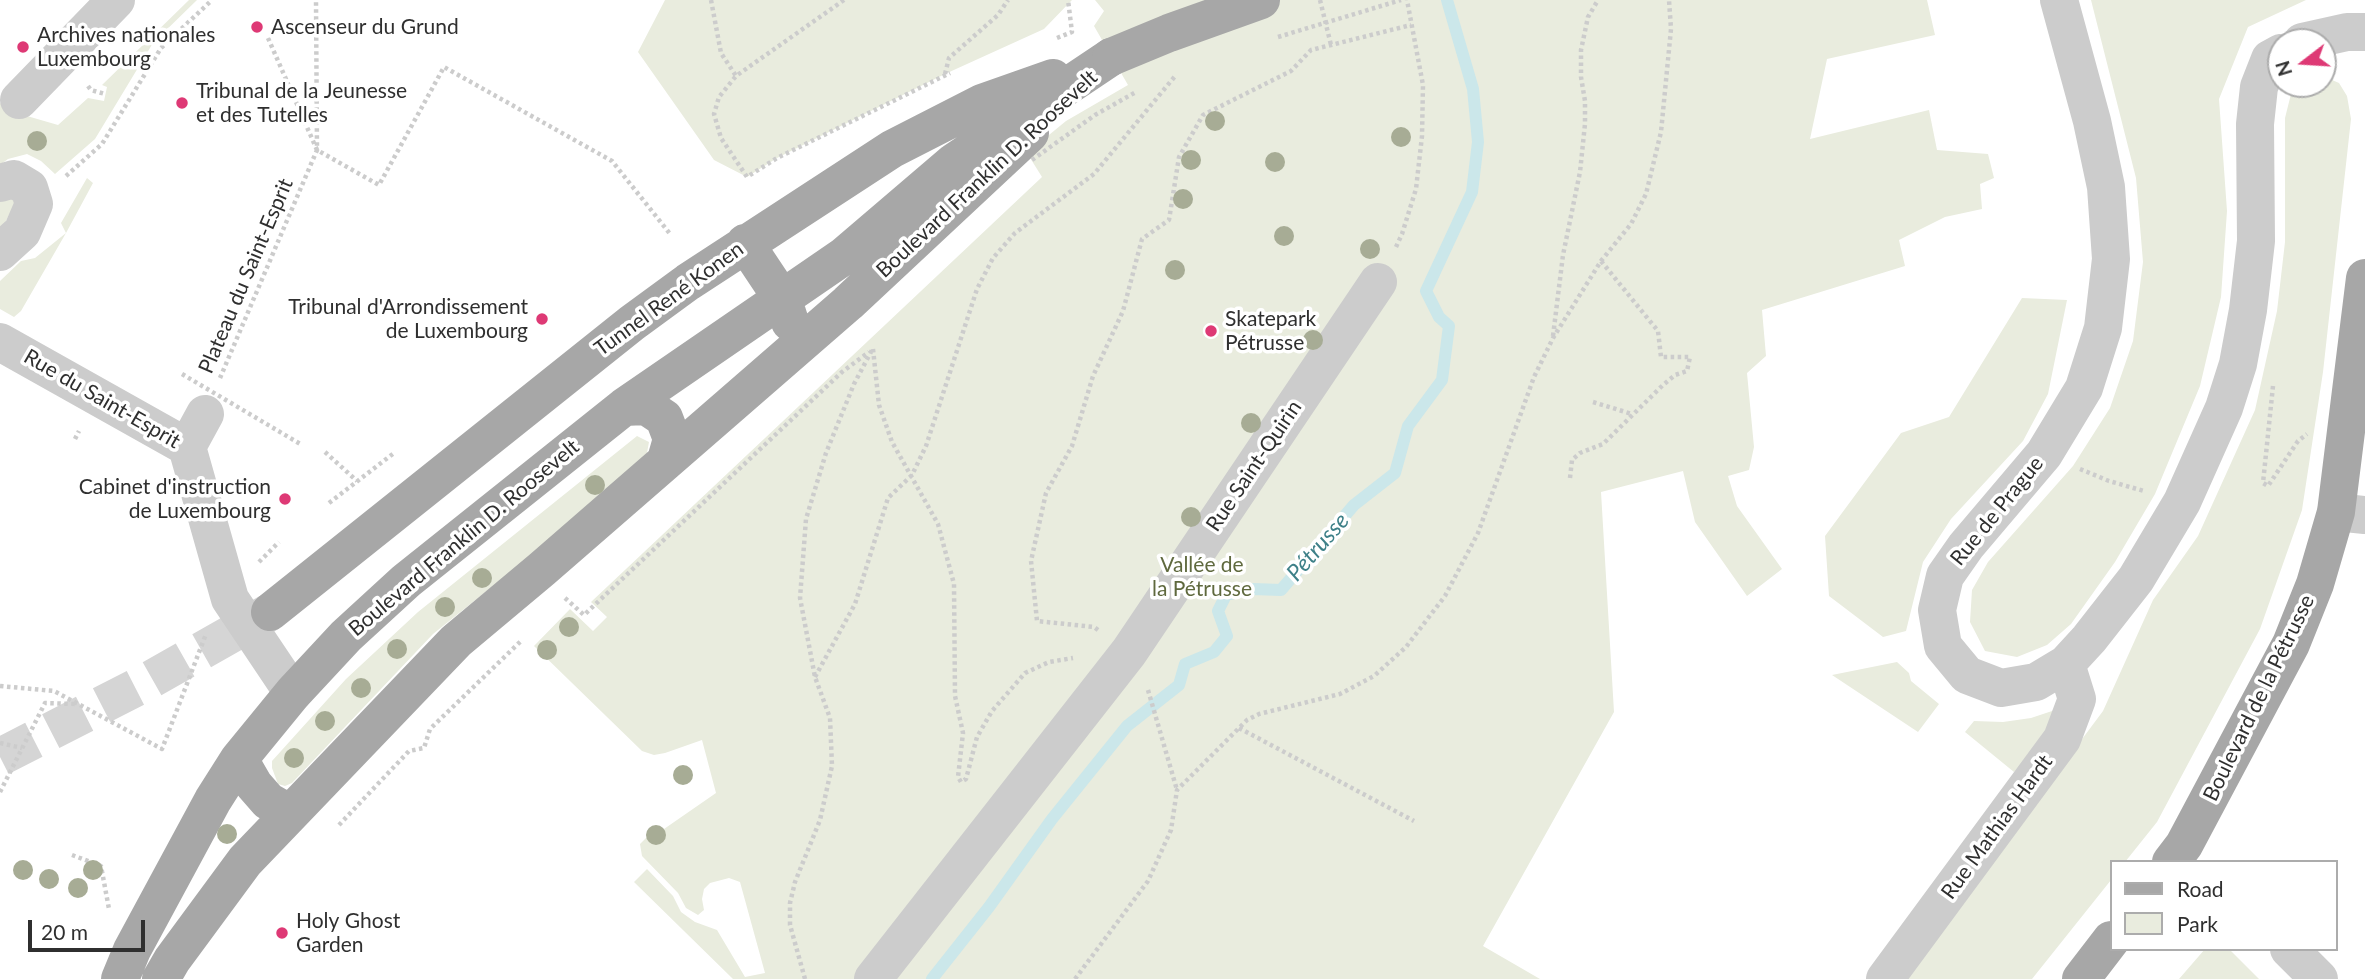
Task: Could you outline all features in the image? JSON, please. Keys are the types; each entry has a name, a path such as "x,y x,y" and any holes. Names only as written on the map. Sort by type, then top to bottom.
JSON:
{"main road":[{"path":"1111,57 1261,0"},
{"name":"Tunnel René Konen","path":"270,611 632,323 745,243 903,143 982,103 1111,57"},
{"name":"Boulevard Franklin D. Roosevelt","path":"120,979 132,950 213,800 239,759 293,693 346,636 406,581 624,407 844,256 954,162 1111,57"},
{"name":"Boulevard Franklin D. Roosevelt","path":"161,979 245,861 456,641 865,287 1111,57"},
{"path":"745,243 783,300"},
{"name":"Boulevard de la Pétrusse","path":"2186,856 2291,644 2315,584 2350,513 2365,278"},
{"name":"Boulevard Franklin D. Roosevelt","path":"776,366 786,351 791,334 790,316 783,300"},
{"path":"624,407 646,406 664,418 672,439 666,460"},
{"path":"239,759 254,785 268,801 289,813"},
{"path":"192,841 217,855 245,861"},
{"path":"2081,979 2110,941"}],"street":[{"path":"19,100 116,0"},
{"name":"Rue de Prague","path":"2059,0 2092,121 2106,187 2111,260 2104,328 2084,388 2044,454 1966,546 1945,576 1937,610 1943,646 1967,675 2001,688 2036,682 2066,664 2090,639 2136,579 2182,502 2224,408 2238,363 2248,310 2256,241 2255,124 2259,86 2267,66"},
{"path":"2337,34 2365,32"},
{"path":"0,183 14,179 29,188 34,204 22,232 0,252"},
{"name":"Rue Saint-Quirin","path":"873,979 1129,652 1378,282"},
{"name":"Rue du Saint-Esprit","path":"0,342 187,447 230,599 293,693"},
{"path":"187,447 205,414"},
{"name":"Rue Mathias Hardt","path":"1885,979 2062,739 2077,699 2066,664"},
{"path":"2291,951 2319,979"}],"path":[{"path":"34,204 102,144 160,48 212,0"},
{"name":"Plateau du Saint-Esprit","path":"205,414 317,150 316,0"},
{"path":"711,0 720,53 736,76"},
{"path":"844,0 736,76 719,97 714,114 721,138 747,177 777,158 945,74 949,58 998,15 1008,0"},
{"path":"1068,0 1072,32"},
{"path":"1320,0 1331,45"},
{"path":"1276,38 1404,0 1423,85 1422,136 1416,190 1402,234 1378,282"},
{"path":"1553,338 1563,256 1580,172 1585,124 1581,50 1588,17 1598,0"},
{"path":"1177,790 1247,720 1340,694 1374,676 1406,647 1445,596 1478,533 1534,377 1553,338 1601,261 1631,225 1646,194 1656,163 1661,132 1670,42 1669,0"},
{"path":"1129,652 1094,627 1037,621 1031,561 1046,493 1072,446 1093,376 1123,311 1142,239 1169,220 1179,157 1203,115 1292,71 1311,50 1411,25"},
{"path":"268,37 317,150 379,185 444,67 612,161 671,236"},
{"path":"1163,79 1187,68"},
{"path":"815,677 855,604 888,498 912,475 926,446 977,289 993,258 1015,233 1094,174 1178,72"},
{"path":"1032,160 1095,115 1140,90"},
{"path":"1570,478 1572,460 1580,453 1603,444 1675,375 1687,371 1690,357 1661,357 1658,331 1601,261"},
{"path":"873,349 879,405 892,442 938,524 954,584 955,696 963,733 958,777 961,782 966,779 977,737 992,711 1025,673 1049,662 1077,657"},
{"path":"557,606 565,597 584,615 842,372 873,349"},
{"path":"805,979 790,925 790,903 795,882 820,820 832,766 830,718 815,677 800,598 806,519 826,453 854,384 873,349"},
{"path":"2238,363 2271,381 2274,389 2263,483 2268,486 2298,441 2309,432"},
{"path":"182,374 302,445"},
{"path":"1593,402 1633,414"},
{"path":"69,423 91,435"},
{"path":"325,452 357,481"},
{"path":"330,503 394,453"},
{"path":"2044,454 2109,481 2182,502"},
{"path":"0,686 54,691 162,749 207,631 230,599"},
{"path":"336,827 410,751 424,748 430,729 525,637"},
{"path":"1075,979 1148,881 1171,830 1177,790 1147,686"},
{"path":"0,792 45,703 80,705"},
{"path":"1239,728 1415,821"},
{"path":"0,743 22,748"},
{"path":"72,855 101,866"}],"green space":[{"path":"189,0 197,0 153,43 95,139 55,174 41,161 27,154 8,159 0,165 0,104 8,96 27,116 58,125 88,98 104,101 107,87 102,85"},
{"path":"665,0 1072,0 1044,29 945,74 777,158 747,177 714,160 638,52"},
{"name":"Vallée de la Pétrusse","path":"1095,0 1927,0 1935,35 1827,59 1810,139 1929,110 1937,150 1988,154 1994,178 1980,184 1982,209 1945,217 1899,240 1905,266 1762,310 1766,356 1747,373 1754,447 1749,470 1728,476 1737,506 1782,569 1747,596 1695,522 1683,471 1601,492 1614,712 1483,946 1540,979 733,979 634,882 647,869 673,896 681,912 695,922 717,930 745,977 765,973 740,882 729,878 710,883 704,889 704,910 698,915 686,908 678,893 642,856 640,844 647,837 649,828 656,826 664,829 716,793 702,740 665,753 654,755 642,751 534,646 570,609 593,631 607,617 591,602 1042,177 1027,153 1066,121 1128,85 1094,26 1104,11"},
{"path":"2091,0 2306,0 2248,27 2219,99 2227,211 2221,297 2200,386 2155,494 2115,562 2071,624 2047,645 2017,657 1985,651 1970,622 1972,590 1988,562 2073,466 2110,408 2133,341 2143,262 2136,178"},
{"path":"2337,82 2347,96 2351,119 2323,372 2302,510 2260,629 2157,822 2127,860 2110,860 2110,881 2032,979 1903,979 2103,711 2153,600 2198,536 2255,410 2277,311 2285,242 2285,118 2290,98 2337,98"},
{"path":"87,178 93,183 66,233 61,223"},
{"path":"0,193 19,195 0,233"},
{"path":"66,233 21,311 14,317 0,309 0,281 21,261 35,258"},
{"path":"2022,298 2067,300 2048,394 2023,441 1951,519 1923,562 1906,631 1883,637 1829,596 1825,536 1901,433 1949,417"},
{"path":"637,436 649,442 647,453 543,546 433,634 292,783 285,786 278,784 272,761 346,679 418,612"},
{"path":"1897,662 1909,673 1911,681 1939,704 1918,732 1832,675"},
{"path":"2058,709 2051,731 2014,772 1965,732 1974,721 2003,722 2031,718"},
{"path":"2203,951 2231,951 2259,979 2179,979"}],"waterway":[{"name":"Pétrusse","path":"932,979 989,907 1052,819 1127,726 1179,685 1185,664 1214,652 1227,636 1218,611 1226,595 1253,589 1281,590 1354,505 1395,473 1408,426 1442,380 1449,326 1439,317 1426,291 1472,192 1478,142 1473,89 1447,0"}],"tunnel":[{"path":"0,757 141,685 270,612"}],"place":[{"name":"Ascenseur du Grund","path":"257,27"},
{"name":"Archives nationales Luxembourg","path":"23,47"},
{"name":"Tribunal de la Jeunesse et des Tutelles","path":"182,103"},
{"name":"Tribunal d'Arrondissement de Luxembourg","path":"542,319"},
{"name":"Skatepark Pétrusse","path":"1211,331"},
{"name":"Cabinet d'instruction de Luxembourg","path":"285,499"},
{"name":"Holy Ghost Garden","path":"282,933"}]}
